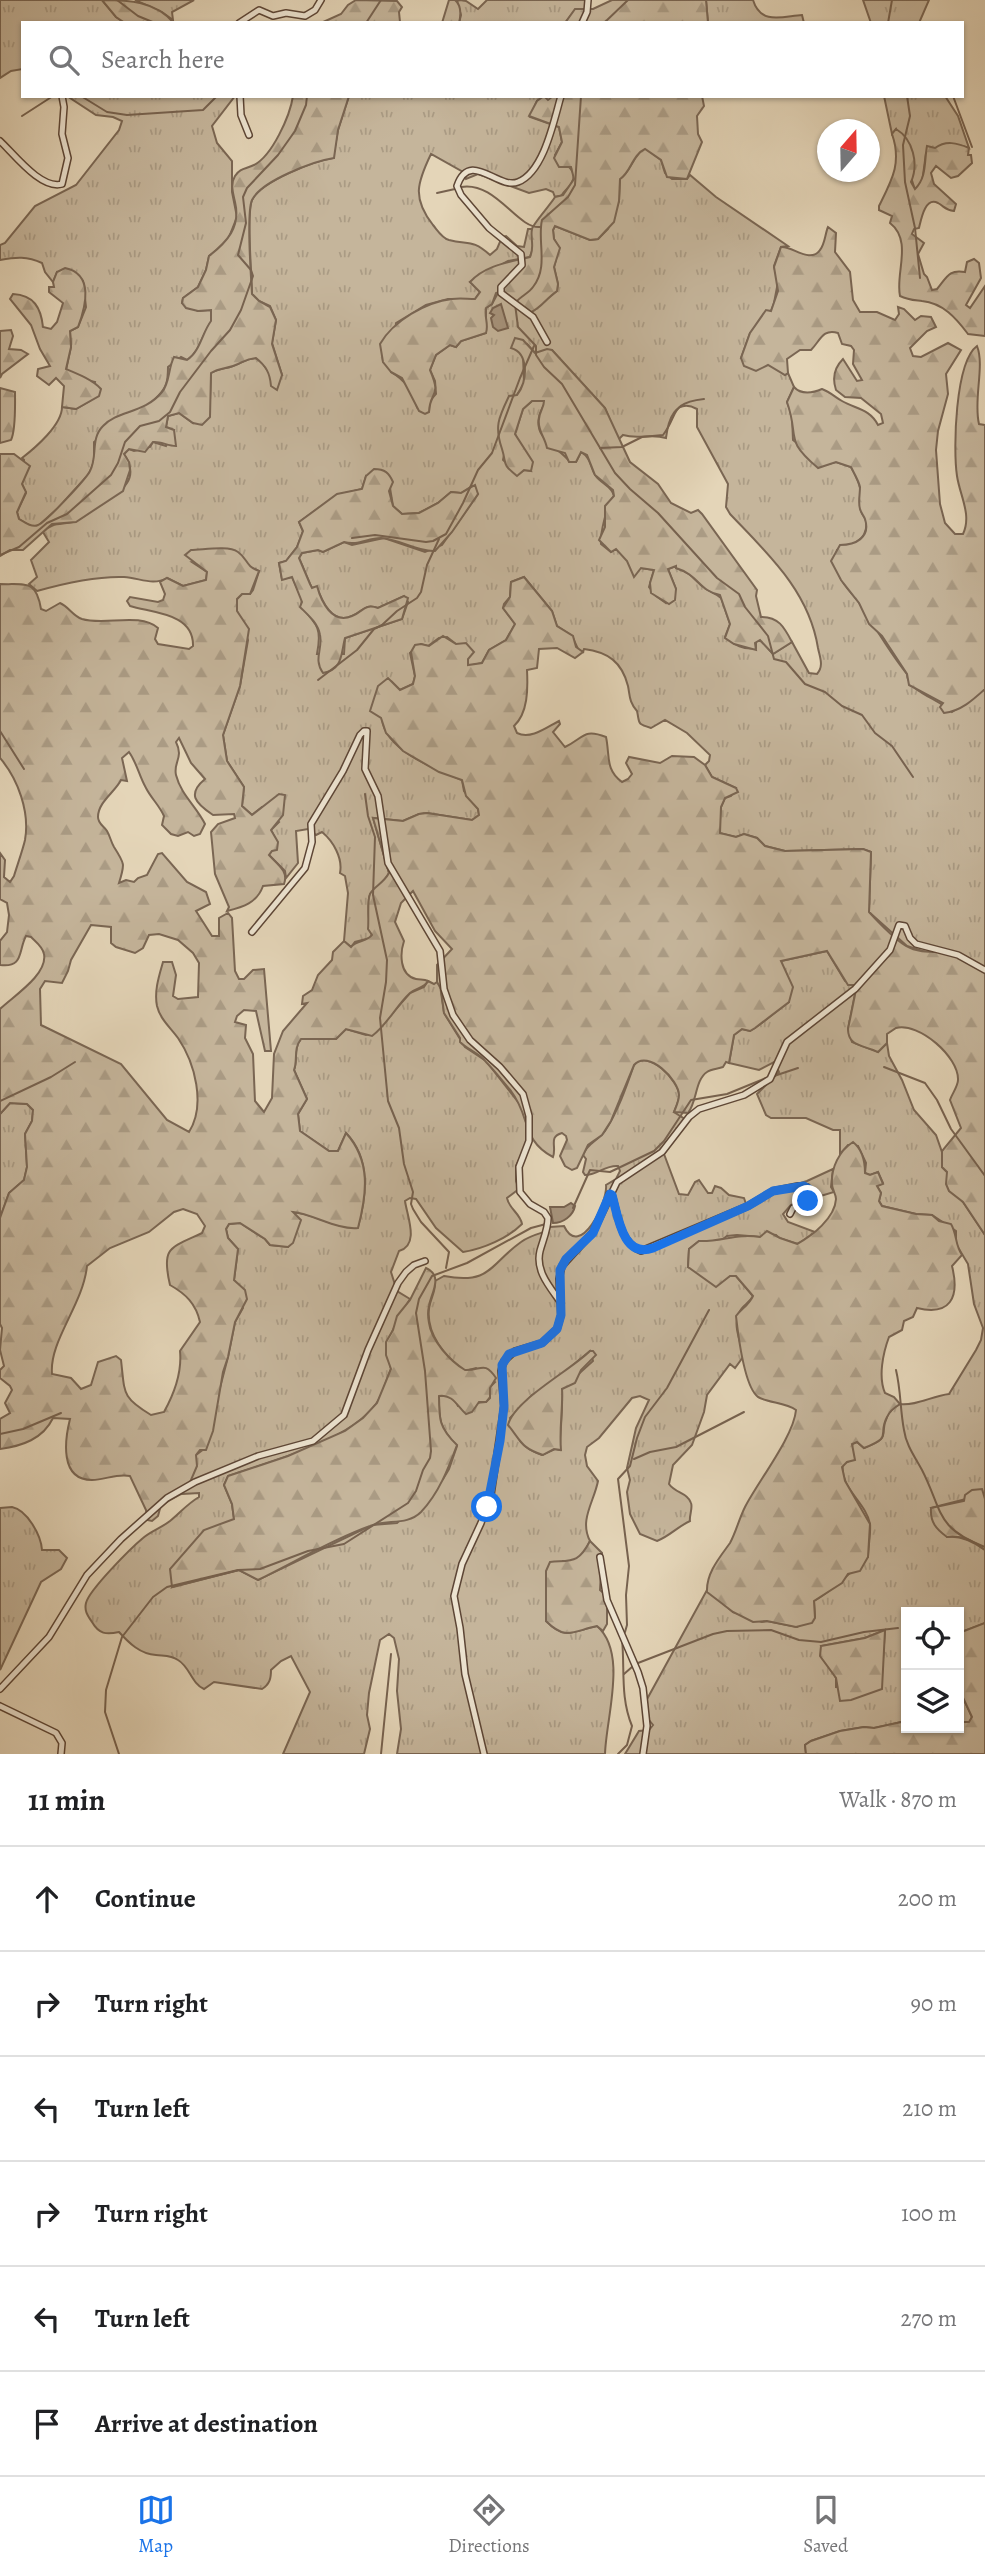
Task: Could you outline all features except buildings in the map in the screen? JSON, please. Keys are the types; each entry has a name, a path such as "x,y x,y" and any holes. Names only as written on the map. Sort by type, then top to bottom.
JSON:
{"street":[{"path":"242,21 258,10 272,20 286,13 302,17 308,15 321,0"},
{"path":"583,21 588,0"},
{"path":"0,141 39,179 54,185 62,184 68,158 62,134 62,98"},
{"path":"240,98 241,115 249,135"},
{"path":"547,342 533,317 501,293 501,287 522,265 522,254 489,228 461,195 457,186 462,176 470,171 514,183 525,177 540,156 552,129 560,98"},
{"path":"252,932 305,868 312,842 311,824 343,771 360,736 364,731 367,732 369,735 365,769 378,796 388,863 440,951 449,1008 470,1041 514,1082 527,1105 529,1141 519,1167 520,1192 548,1218 539,1255 540,1265 542,1274 561,1303"},
{"path":"484,1754 465,1674 454,1600 455,1588 462,1564 491,1495 504,1406 502,1365 509,1354 542,1343 555,1332 561,1319 559,1279 562,1266 593,1233 617,1182 662,1152 699,1109 744,1095 770,1079 787,1042 855,989 890,950 899,925 905,926 916,944 958,955 985,970"},
{"path":"610,1194 626,1239 632,1247 641,1251 748,1206 773,1191 807,1187 808,1201 793,1208 790,1214"},
{"path":"0,1689 49,1637 87,1575 121,1539 167,1498 195,1482 258,1456 313,1441 344,1415 368,1350 398,1283 414,1265 425,1261"},
{"path":"600,1557 607,1600 643,1688 647,1726 643,1754"},
{"path":"0,1706 56,1733 62,1744 61,1754"}],"green space":[{"path":"0,0 102,0 122,21 21,21 21,69 11,71 0,78"},
{"path":"102,0 141,3 159,10 172,21 122,21"},
{"path":"135,0 194,0 172,12 173,20"},
{"path":"356,0 397,1 402,7 399,12 400,21 325,21 341,14"},
{"path":"449,0 455,0 459,5 459,21 443,21"},
{"path":"487,0 590,0 588,10 575,10 567,21 460,21 461,15 457,1 466,1 478,9"},
{"path":"612,0 706,0 708,21 566,21 575,9 593,9"},
{"path":"706,0 753,0 757,8 767,16 781,18 802,15 804,21 708,21"},
{"path":"863,0 929,0 920,21 870,21"},
{"path":"70,98 233,98 212,126 217,143 232,161 232,192 237,217 227,242 209,256 198,287 183,298 182,303 198,311 211,310 212,321 195,352 187,360 181,357 168,367 166,384 155,399 94,442 94,461 89,474 38,526 31,526 19,519 17,512 26,493 22,484 22,458 53,428 62,407 76,409 91,400 95,382 66,370 71,347 70,331 78,327 86,307 83,281 57,272 53,282 42,263 31,259 0,260 0,245 5,243 35,206 76,185 119,130 122,121 96,115"},
{"path":"292,98 348,98 338,130 334,158 314,163 277,179 257,193 250,207 252,294 270,307 276,320 272,344 282,375 277,390 271,386 267,370 256,358 211,373 210,417 202,425 193,423 179,413 168,416 166,427 174,430 176,446 153,442 145,452 129,449 124,454 130,470 123,491 76,522 52,524 23,550 10,550 0,556 0,454 14,454 30,466 22,484 26,492 17,512 23,522 36,526 66,500 90,471 95,442 103,426 116,417 147,404 165,388 174,357 187,360 191,357 211,321 211,310 198,311 186,308 182,303 183,298 198,287 209,256 227,239 234,226 236,211 233,179 241,170 254,165 267,153 288,114"},
{"path":"348,98 541,98 530,117 559,127 562,142 555,155 570,167 574,175 562,196 555,197 553,192 546,189 529,193 478,174 466,179 463,172 431,154 422,174 419,198 426,215 442,236 474,245 490,255 497,249 502,237 506,236 517,246 524,247 528,229 532,229 534,245 530,257 508,261 470,282 480,292 475,299 448,299 426,305 396,323 391,372 408,386 417,407 429,402 436,394 435,381 430,370 436,355 450,345 456,347 461,341 486,333 486,308 492,304 499,291 512,297 515,304 533,311 557,291 554,267 559,248 554,239 555,226 590,240 598,239 608,229 619,201 620,179 645,148 661,160 665,173 672,179 687,179 690,175 716,197 788,246 781,247 774,266 778,282 771,311 750,333 741,358 773,366 785,375 788,373 794,387 787,402 792,416 793,440 825,465 836,462 851,467 859,486 860,508 866,528 858,541 837,550 838,570 844,584 907,674 908,680 918,690 952,712 985,689 985,971 907,946 869,912 871,852 863,849 785,851 765,846 757,838 744,834 736,837 719,833 721,807 725,798 731,796 736,788 712,777 705,765 710,755 687,733 665,720 651,728 641,724 618,665 600,653 578,649 572,636 557,626 552,611 524,577 511,582 510,597 503,608 515,624 506,640 489,650 482,663 468,666 468,659 461,644 456,644 447,637 439,638 428,646 421,644 410,653 415,676 413,684 400,690 392,682 382,719 392,741 414,758 462,780 464,791 478,809 479,815 472,820 427,813 403,821 373,818 389,873 369,898 372,935 355,942 351,947 344,941 348,893 345,876 340,873 339,856 330,840 322,832 316,835 308,829 296,831 298,863 286,878 285,871 269,855 277,842 271,830 279,822 262,807 252,815 242,806 244,787 227,761 223,735 240,686 248,640 237,611 237,599 242,594 250,594 259,571 246,565 241,555 192,562 207,572 206,580 183,586 167,578 151,581 124,577 80,581 37,591 29,584 37,577 31,560 49,542 43,532 53,525 79,520 119,492 129,480 129,464 124,454 129,449 134,451 150,447 153,442 166,446 174,430 166,427 168,416 179,413 193,423 210,400 211,373 256,358 270,374 282,375 272,343 276,320 270,306 252,294 250,207 257,193 277,179 333,158","holes":["527,344 535,353 552,350 605,408 618,440 623,435 666,438 671,418 678,408 689,406 697,409 697,427 728,484 726,507 785,575 806,609 820,659 817,674 809,673 792,642 773,654 760,640 756,641 756,648 747,648 725,637 730,624 721,598 676,566 668,569 676,589 666,603 649,587 654,570 641,568 616,549 611,552 601,544 604,519 613,493 595,475 584,454 581,452 576,462 570,462 540,432 538,425 545,401 532,401 523,409 515,434 531,471 524,470 519,474 503,460 517,395 524,383 523,355 519,350","366,476 390,488 393,506 402,514 419,513 451,492 461,493 472,486 478,494 442,545 425,552 384,538 352,545 344,542 323,552 318,550 302,553 299,558 312,588 317,587 329,610 339,617 352,616 367,607 378,608 404,596 408,602 402,619 345,638 344,654 317,654 317,628 301,607 302,599 292,577 282,579 279,563 286,561 297,547 303,531 299,522 337,495 362,489"]},
{"path":"541,98 702,98 704,106 697,116 698,134 702,142 687,179 667,177 661,160 645,149 641,152 620,179 614,222 598,239 590,240 555,226 554,239 560,248 554,267 557,291 529,313 502,291 496,293 492,304 486,308 486,333 461,341 456,347 450,345 436,355 430,370 435,390 429,412 425,414 419,411 402,378 391,372 383,362 380,344 402,320 421,308 452,299 475,299 480,292 470,282 476,276 498,265 530,257 533,226 555,197 563,195 574,179 571,167 559,167 554,158 562,142 559,127 529,116"},
{"path":"884,98 946,98 958,116 969,148 947,145 926,153 922,183 915,190 896,129 892,134"},
{"path":"896,129 907,139 913,152 911,182 915,189 923,174 927,146 935,148 952,143 969,148 968,155 971,155 972,163 958,176 951,178 936,166 931,173 934,184 956,204 954,211 938,203 930,203 924,210 919,228 914,229 912,234 924,243 918,254 932,290 937,289 952,273 965,272 967,262 974,259 979,263 981,278 966,305 970,308 985,286 985,336 968,334 943,308 930,302 900,296 901,239 890,223 892,216 879,210 896,163 892,134"},
{"path":"828,227 836,233 835,252 850,272 853,300 860,312 877,312 895,320 899,314 898,307 915,320 921,316 931,317 936,327 927,331 910,348 913,356 921,357 948,343 961,350 946,374 948,394 936,450 940,504 945,523 955,534 963,534 966,520 956,464 957,407 964,369 977,346 980,363 978,415 979,424 985,425 985,689 966,704 950,712 944,713 940,707 943,703 909,685 907,674 882,636 869,624 859,603 841,580 831,561 840,545 856,542 866,531 865,519 859,506 860,487 851,467 836,462 818,468 800,450 794,438 787,402 794,387 807,392 822,389 867,412 878,425 883,423 881,414 861,398 845,397 836,390 835,373 843,359 857,381 862,380 853,364 854,350 851,346 842,344 838,333 829,332 822,336 811,350 800,350 787,359 788,373 785,375 768,365 756,371 744,366 741,358 750,333 766,310 771,311 778,291 774,267 781,247 806,255 816,254 823,245"},
{"path":"65,268 80,277 85,292 78,327 70,331 71,347 66,369 90,380 101,389 99,396 76,409 62,407 64,386 56,378 49,385 37,376 38,369 50,366 31,325 10,299 13,294 31,300 38,308 43,327 51,329 57,322 63,303 49,292 49,287 54,287 57,272"},
{"path":"11,330 13,336 9,349 28,354 0,378 0,331"},
{"path":"515,338 523,340 535,353 552,350 605,408 630,462 658,484 671,503 691,513 698,510 702,514 757,590 761,617 780,624 792,642 773,654 760,640 755,643 756,650 734,644 725,638 730,624 720,595 708,590 676,566 668,569 676,589 675,600 669,604 651,593 650,583 654,570 641,568 634,577 627,561 616,549 611,552 599,540 605,527 605,506 614,496 613,490 595,475 587,455 581,452 576,462 569,462 565,453 547,448 539,423 544,401 532,401 523,409 515,434 533,462 531,471 524,470 517,476 509,469 498,428 509,396 517,395 525,376 521,356 511,348"},
{"path":"0,388 15,392 15,403 13,436 11,440 0,443"},
{"path":"374,469 384,471 390,476 393,482 389,491 393,506 402,514 419,513 451,492 461,493 475,485 478,494 452,532 435,551 421,550 381,538 344,542 323,552 318,550 302,553 299,558 312,588 317,586 328,610 339,617 352,616 367,607 378,608 404,596 408,598 402,619 345,638 338,665 323,673 318,659 321,640 319,631 300,607 302,602 292,577 282,580 279,563 286,561 297,547 303,531 299,522 337,494 362,489 366,476"},
{"path":"191,550 234,550 259,571 250,594 242,594 237,599 237,611 249,629 240,686 223,735 227,761 244,787 242,806 252,815 279,794 285,795 283,815 271,830 278,842 277,850 269,855 284,871 284,884 263,886 253,900 227,911 229,907 215,874 211,832 218,824 235,818 234,814 213,815 198,802 196,789 205,779 191,763 179,738 176,742 179,756 176,775 205,824 200,834 194,836 188,832 178,836 171,834 162,825 164,816 146,788 129,752 122,758 127,781 121,780 104,802 98,819 122,861 119,883 126,880 134,882 147,875 158,854 162,853 187,882 206,892 210,904 196,911 212,936 219,936 219,918 228,913 232,918 235,971 239,979 244,979 253,970 264,969 271,1051 265,1051 256,1011 244,1010 235,1022 246,1025 245,1038 253,1054 255,1101 264,1112 272,1098 274,1054 283,1031 307,1003 302,1004 303,996 312,990 318,975 332,960 333,952 344,941 351,947 372,935 368,929 369,897 389,873 373,818 403,821 427,813 472,820 479,815 478,809 466,796 462,780 439,772 403,751 386,733 381,718 370,711 378,686 388,678 400,690 413,684 415,676 411,652 415,645 429,646 443,636 456,644 466,643 474,652 468,659 468,665 482,663 489,650 506,640 515,624 503,608 510,597 511,582 524,577 552,611 557,626 573,636 576,647 583,652 575,658 557,648 539,649 537,668 527,670 525,708 514,726 517,733 533,734 559,721 560,724 553,732 565,747 588,734 606,737 609,762 622,782 632,774 626,763 629,757 660,763 672,756 694,757 705,765 712,777 736,788 738,792 725,798 721,807 720,833 736,837 744,834 757,838 765,846 785,851 863,849 871,852 869,912 877,921 910,948 951,954 985,971 985,1235 963,1202 949,1191 946,1184 947,1172 942,1167 942,1151 961,1128 950,1100 958,1080 952,1061 936,1043 916,1030 896,1028 887,1034 887,1043 878,1052 854,1042 848,1029 857,985 848,985 827,951 781,961 793,987 789,1002 750,1031 742,1029 734,1035 729,1063 726,1062 723,1067 703,1076 688,1113 674,1112 679,1097 678,1089 662,1068 647,1061 634,1065 611,1121 602,1135 588,1145 577,1168 572,1170 565,1166 560,1156 567,1140 566,1136 562,1133 555,1137 553,1157 543,1150 531,1136 522,1110 511,1091 483,1059 460,1042 444,1013 441,989 437,982 437,965 452,949 435,931 413,891 401,903 395,922 404,941 402,957 406,973 410,977 428,981 410,993 372,1036 346,1029 336,1039 301,1039 296,1051 294,1070 307,1099 298,1114 300,1131 329,1151 338,1151 346,1133 360,1155 365,1190 358,1228 342,1227 293,1212 301,1220 293,1243 288,1247 270,1245 240,1223 229,1224 226,1229 228,1238 238,1249 234,1280 245,1290 247,1299 235,1322 213,1431 206,1450 200,1450 196,1455 197,1466 188,1487 161,1505 158,1516 152,1521 147,1520 146,1510 130,1476 92,1480 81,1478 74,1473 69,1466 66,1447 70,1419 53,1418 38,1436 16,1446 0,1449 0,1419 10,1413 5,1403 12,1390 0,1378 0,1370 4,1366 0,1350 0,1218 9,1193 24,1180 27,1167 25,1134 32,1121 33,1110 27,1104 10,1103 0,1114 0,1009 35,977 44,962 44,954 31,937 26,936 17,961 0,965 0,941 7,932 9,915 7,903 0,899 0,853 5,860 4,877 10,882 25,840 26,818 17,786 0,758 0,584 23,584 33,588 41,609 46,611 60,603 76,616 91,621 132,620 150,623 158,628 155,639 158,644 189,649 193,646 192,635 180,621 130,606 127,601 130,597 158,602 163,600 165,594 160,582 167,578 183,586 206,580 207,572 185,555","holes":["91,925 111,927 111,943 135,953 143,948 149,935 159,934 178,940 193,953 199,963 198,997 178,999 173,996 176,975 172,962 163,962 156,995 160,1015 184,1048 196,1084 197,1109 189,1132 167,1120 121,1064 41,1025 40,989 45,981 62,983 71,960","183,1209 197,1214 205,1226 202,1233 171,1250 167,1272 170,1285 190,1300 200,1322 180,1351 176,1382 164,1412 151,1415 129,1398 124,1387 121,1360 116,1356 98,1362 91,1385 81,1389 71,1378 52,1374 52,1361 79,1295 87,1266 110,1248 149,1232 174,1212"]},
{"path":"827,951 845,981 857,984 848,1029 852,1042 878,1052 887,1043 889,1056 914,1110 936,1135 943,1155 942,1167 947,1172 947,1184 985,1235 985,1499 982,1495 931,1508 947,1537 967,1540 985,1550 985,1623 964,1631 964,1607 901,1607 901,1722 840,1731 805,1745 806,1754 625,1754 639,1731 649,1730 653,1725 649,1720 646,1701 707,1590 733,1612 762,1622 797,1627 815,1617 814,1601 868,1557 868,1516 849,1488 843,1473 843,1464 851,1460 852,1444 857,1442 864,1448 879,1441 888,1415 900,1404 912,1404 949,1394 981,1340 983,1328 974,1304 968,1264 956,1244 956,1231 932,1215 882,1206 879,1201 881,1193 877,1186 883,1183 878,1172 870,1175 865,1173 866,1163 858,1146 848,1145 840,1154 840,1130 833,1130 806,1118 771,1118 766,1115 757,1094 779,1072 774,1062 759,1070 729,1063 734,1035 742,1029 750,1031 755,1028 789,1002 781,961","holes":["885,1630 881,1689 836,1687 836,1678 821,1646 865,1638"]},
{"path":"428,981 440,985 444,1013 465,1047 486,1061 522,1107 530,1137 516,1166 519,1189 507,1198 522,1224 495,1242 463,1252 436,1228 416,1199 405,1201 411,1236 405,1248 399,1251 391,1272 397,1291 410,1299 389,1341 391,1369 376,1404 347,1429 308,1449 228,1476 224,1485 232,1504 234,1519 173,1587 239,1570 258,1580 372,1525 397,1523 443,1479 457,1446 441,1423 439,1396 451,1398 458,1406 486,1402 490,1398 490,1387 495,1382 476,1368 465,1371 438,1344 429,1318 435,1281 444,1276 472,1278 481,1275 521,1242 547,1231 550,1227 564,1226 570,1235 578,1236 585,1232 592,1225 603,1203 606,1185 616,1179 620,1171 618,1166 613,1166 585,1175 583,1172 586,1159 583,1155 610,1123 634,1065 640,1061 655,1064 669,1075 678,1089 678,1102 674,1112 688,1121 664,1154 679,1194 688,1195 699,1180 708,1193 712,1193 715,1186 721,1188 729,1195 744,1198 747,1207 771,1192 807,1181 833,1169 831,1187 834,1192 791,1205 783,1214 788,1222 815,1232 798,1244 776,1235 737,1235 727,1236 719,1242 699,1241 689,1249 688,1267 722,1281 731,1275 736,1276 753,1296 740,1310 737,1318 743,1357 735,1368 730,1364 707,1395 692,1445 673,1465 669,1484 689,1500 690,1521 657,1541 640,1534 630,1514 627,1492 630,1480 627,1468 636,1428 649,1400 640,1396 632,1398 599,1438 587,1447 587,1466 598,1481 587,1518 590,1541 584,1553 573,1562 563,1561 547,1606 546,1621 565,1633 597,1626 606,1638 611,1652 613,1686 605,1754 397,1754 401,1729 397,1691 399,1659 394,1638 389,1634 380,1640 369,1693 367,1715 370,1729 364,1754 283,1754 310,1692 291,1656 271,1670 270,1681 262,1689 214,1682 204,1689 178,1660 140,1650 119,1632 100,1631 86,1611 89,1597 120,1560 149,1533 170,1521 199,1497 199,1493 181,1494 188,1487 196,1455 204,1449 235,1322 243,1308 234,1280 238,1249 228,1238 226,1229 229,1224 240,1223 270,1245 288,1247 294,1216 292,1212 342,1226 358,1227 365,1178 360,1154 354,1143 346,1133 338,1151 329,1151 300,1131 298,1114 307,1099 294,1070 296,1051 301,1039 336,1039 346,1029 366,1035 376,1032 410,993 424,987","holes":["590,1351 593,1361 562,1389 560,1450 555,1449 542,1455 529,1449 517,1437 510,1418 532,1395 549,1385"]},
{"path":"10,1103 27,1104 33,1110 32,1121 25,1134 27,1167 24,1180 9,1193 0,1218 0,1114"},
{"path":"853,1142 863,1156 865,1173 870,1175 878,1172 883,1184 877,1186 881,1193 879,1201 882,1206 932,1215 939,1221 951,1224 962,1255 952,1266 955,1287 950,1302 938,1309 917,1308 913,1317 904,1321 902,1330 889,1337 882,1365 883,1387 885,1393 900,1404 888,1415 882,1438 864,1448 857,1442 852,1444 855,1460 842,1467 845,1481 870,1524 868,1557 860,1571 848,1574 842,1583 814,1601 815,1618 812,1623 796,1627 767,1621 753,1622 733,1612 707,1592 707,1585 714,1566 732,1539 745,1507 789,1433 796,1410 760,1398 750,1385 736,1316 753,1296 736,1276 730,1276 716,1287 688,1267 689,1249 699,1241 760,1237 767,1231 797,1244 803,1241 822,1226 832,1213 836,1199 832,1184 835,1166 840,1155"},
{"path":"426,1268 434,1275 435,1280 428,1316 437,1343 465,1370 485,1368 496,1378 486,1402 479,1402 472,1412 466,1414 451,1399 439,1396 441,1423 457,1445 442,1480 427,1505 410,1519 376,1524 356,1532 258,1580 239,1570 172,1587 170,1569 204,1530 234,1519 232,1504 224,1485 228,1476 288,1456 345,1431 377,1403 391,1369 386,1355 386,1342 397,1316 410,1300"},
{"path":"590,1351 596,1355 581,1370 575,1383 562,1389 561,1450 554,1449 543,1455 530,1450 508,1425 512,1415"},
{"path":"982,1489 985,1499 985,1550 967,1539 947,1537 934,1525 931,1513 931,1508 964,1501 965,1495 972,1490"},
{"path":"12,1507 23,1513 32,1524 42,1550 59,1550 67,1558 61,1569 41,1582 0,1670 0,1508"},
{"path":"590,1541 602,1553 600,1590 607,1596 607,1624 603,1631 597,1626 565,1633 546,1621 546,1571 550,1562 569,1561 578,1557"},
{"path":"985,1623 985,1754 806,1754 805,1745 811,1741 840,1731 864,1727 874,1728 901,1722 901,1733 964,1733 964,1722 969,1722 972,1717 964,1700 964,1631"},
{"path":"885,1630 882,1689 840,1701 836,1678 820,1656 821,1646 865,1638"},
{"path":"964,1700 972,1717 969,1723 964,1722"}],"shaded area":[{"path":"501,304 508,328 498,331 493,327 491,318 494,315 490,313"},
{"path":"571,1203 575,1206 570,1216 553,1223 550,1207 564,1207"}],"waterway":[{"path":"117,0 138,16 150,21"},
{"path":"367,21 381,0"},
{"path":"606,21 628,0"},
{"path":"888,21 892,0"},
{"path":"22,116 50,98"},
{"path":"84,98 107,112 127,115 203,110 215,98"},
{"path":"0,555 19,547 47,523 67,514 111,475 125,442 140,426 159,421 170,412 180,392 230,330 241,310 253,276 238,255 246,223 243,197 247,188 278,155 295,131 307,98"},
{"path":"516,302 538,279 542,263 542,220 568,197 575,185 581,98"},
{"path":"907,98 910,116 903,145 905,182 915,228 920,278"},
{"path":"954,98 972,147"},
{"path":"461,187 474,187 485,191 523,221 540,227"},
{"path":"437,193 455,189"},
{"path":"515,304 518,327 536,346 536,355 544,367 562,384 615,473 658,513 717,578 739,594 745,607 768,636 774,659 786,662 805,684 825,692 842,706 862,715 875,733 892,746 913,777"},
{"path":"352,538 375,535 426,542 446,534 478,470 492,453 534,346"},
{"path":"600,448 622,447 642,437 663,435 680,407 685,403 704,399"},
{"path":"318,680 357,650 374,629 417,598 427,565 439,539"},
{"path":"0,731 24,769"},
{"path":"365,794 375,837 373,895 387,960 380,1018 388,1101 399,1128 404,1164 413,1192 411,1204 421,1222 449,1252 446,1268"},
{"path":"0,1101 51,1077 75,1062"},
{"path":"884,1067 925,1083 951,1129 985,1176"},
{"path":"774,1076 798,1068"},
{"path":"573,1208 590,1170 610,1172 654,1151 664,1141 691,1100 727,1094 766,1078"},
{"path":"119,1754 105,1712 106,1690 122,1637 153,1597 167,1587 238,1570 260,1569 308,1551 344,1544 408,1503 416,1491 431,1451 425,1371 416,1313 419,1299 432,1276 467,1263 531,1228 546,1224"},
{"path":"625,1632 629,1566 618,1479 630,1466 645,1417 667,1388 709,1310"},
{"path":"896,1370 907,1441 943,1517 957,1533 985,1547"},
{"path":"634,1459 650,1452 676,1447 744,1412"},
{"path":"0,1434 23,1429 61,1413"},
{"path":"638,1663 727,1631 771,1630 799,1640 821,1642 864,1632 898,1628"},
{"path":"618,1754 627,1745 632,1726 624,1694 622,1639"},
{"path":"381,1754 391,1654"},
{"path":"624,1674 632,1667"}],"route":[{"path":"487,1507 504,1406 502,1365 509,1354 542,1343 557,1329 561,1315 560,1270 566,1259 593,1233 610,1194 626,1239 632,1247 641,1251 748,1206 773,1191 804,1186 809,1189 808,1201"}]}
